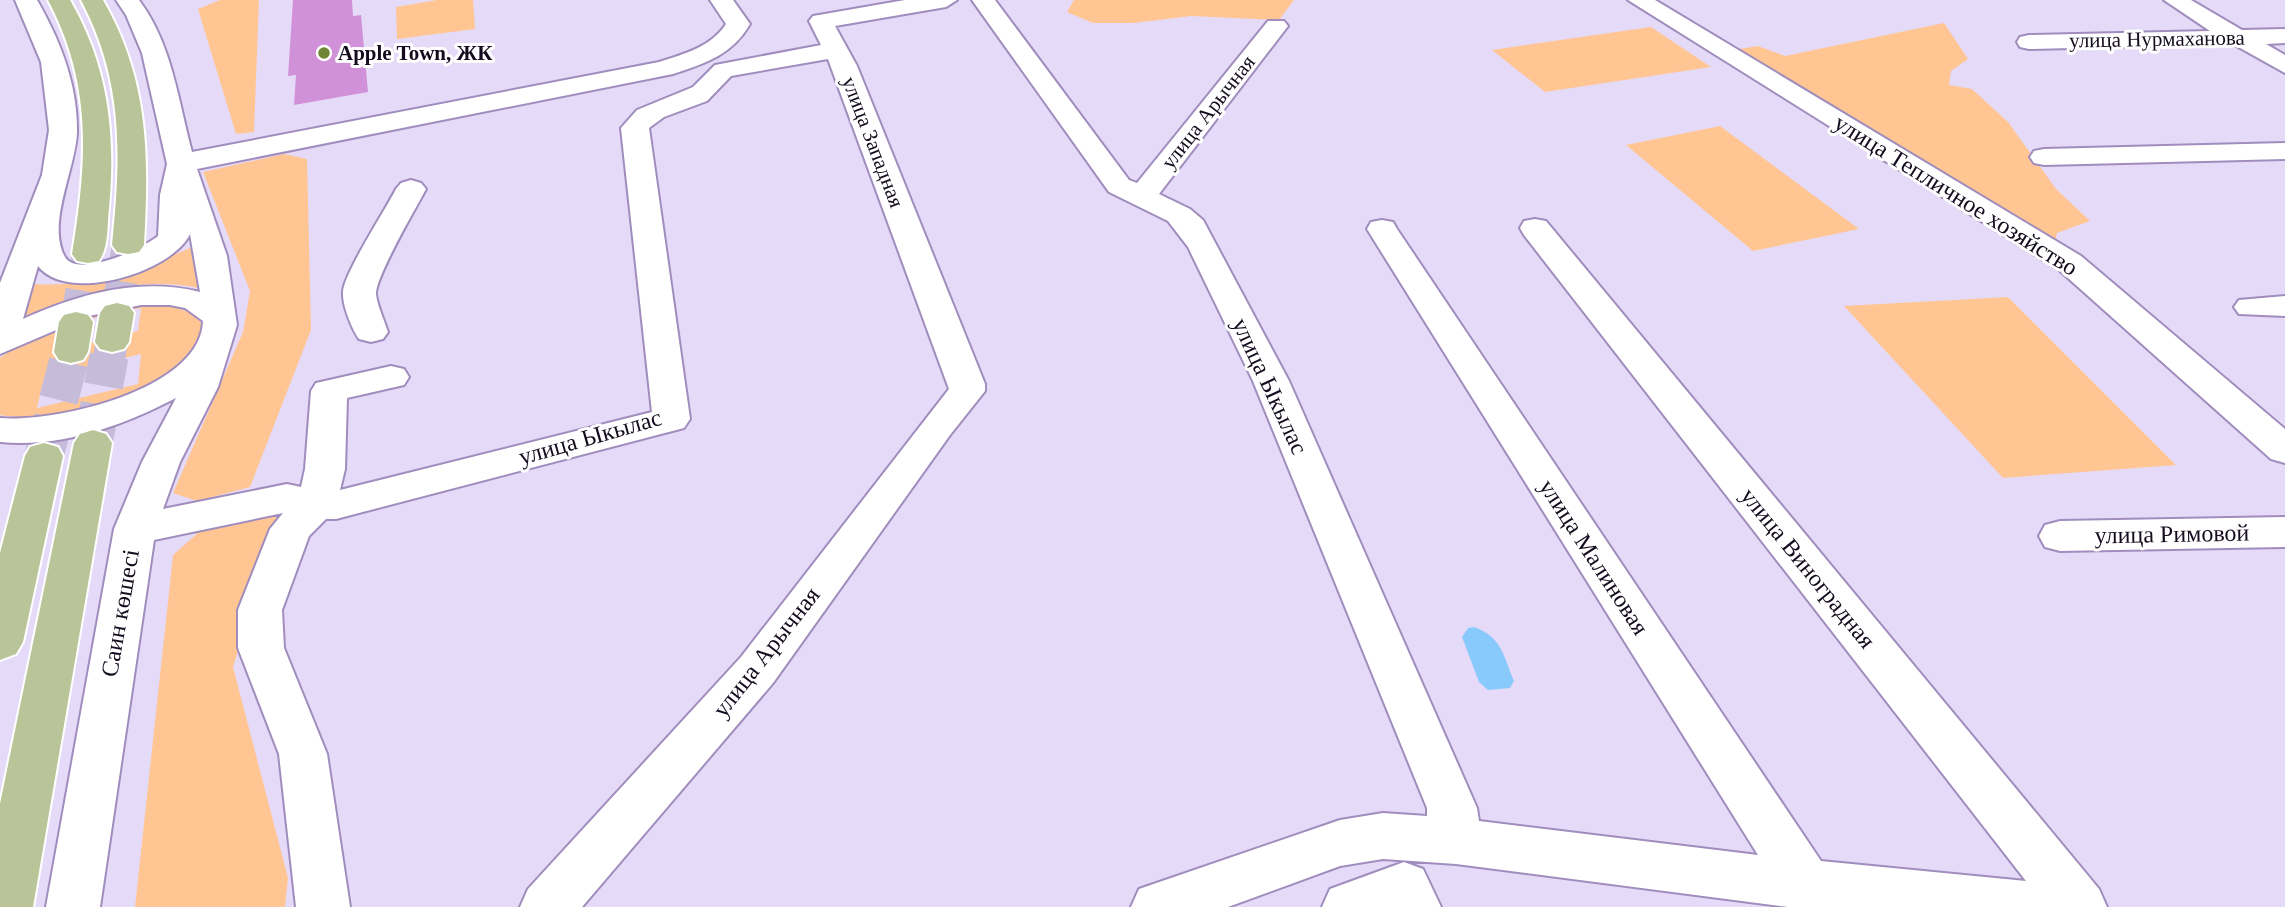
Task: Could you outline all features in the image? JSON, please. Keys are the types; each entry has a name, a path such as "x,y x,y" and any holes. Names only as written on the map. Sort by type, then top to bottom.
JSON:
{"main road":[{"path":"59,0 83,47 94,92 100,152 88,254"},
{"path":"92,0 109,31 121,63 134,146 128,245"},
{"path":"6,907 93,443"},
{"path":"0,642 44,456"}],"street":[{"path":"1,344 12,294 57,173 62,141 61,102 50,49 26,0"},
{"path":"0,430 43,430 74,425 137,404 193,369 206,357 218,325 211,258 182,163 154,55 127,0"},
{"path":"182,163 664,69 712,52 731,38 738,24 721,0"},
{"name":"улица Западная","path":"946,0 821,21 836,50 967,384"},
{"name":"улица Ыкылас","path":"983,0 1119,186 1141,198 1163,205 1192,228 1271,381 1452,808 1456,841"},
{"name":"улица Тепличное хозяйство","path":"1639,0 2070,262 2285,450"},
{"path":"2175,0 2285,65"},
{"name":"улица Арычная","path":"1141,198 1276,26"},
{"name":"улица Нурмаханова","path":"2029,42 2285,36"},
{"name":"улица Ыкылас","path":"135,529 287,498 316,505 337,505 671,419 635,128 646,116 705,91 714,76 724,70 836,50"},
{"path":"2044,157 2285,151"},
{"path":"45,204 48,252 53,265 61,271 80,274 118,268 140,261 171,241 177,229 175,194 182,163"},
{"path":"371,332 359,292 370,261 385,240 411,189"},
{"name":"улица Виноградная","path":"1535,228 2080,907"},
{"name":"улица Малиновая","path":"1382,229 1807,884"},
{"path":"1,344 58,315 120,299 149,295 199,302 218,325"},
{"path":"2251,307 2285,306"},
{"name":"Саин көшесі","path":"73,907 135,529 161,462 200,387 218,325"},
{"path":"323,907 303,754 261,648 260,610 291,529 316,505 325,469 329,391 391,377"},
{"name":"улица Арычная","path":"547,907 757,670 937,426 962,398 967,384"},
{"name":"улица Римовой","path":"2060,536 2285,532"},
{"path":"1158,907 1340,843 1383,836 1456,841 1807,884 2034,907"},
{"path":"1349,907 1404,887 1413,907"}],"shaded area":[{"path":"220,0 259,0 254,132 236,134 198,9"},
{"path":"437,0 473,0 475,29 397,39 396,7"},
{"path":"1074,0 1294,0 1279,20 1191,16 1134,23 1093,23 1067,12"},
{"path":"1944,23 1968,59 1951,71 1949,85 1972,89 2008,122 2056,189 2090,221 2057,233 2054,248 1734,50 1758,46 1785,56"},
{"path":"1651,27 1711,67 1545,92 1492,50"},
{"path":"1720,126 1859,229 1753,251 1626,145"},
{"path":"284,154 307,159 311,330 250,487 197,501 173,493 243,332 250,291 203,172"},
{"path":"194,246 199,288 152,284 102,290 54,306 12,328 31,284 76,283 115,276 153,264"},
{"path":"2008,297 2176,465 2003,478 1844,306"},
{"path":"153,304 184,311 200,321 202,334 194,349 160,379 121,400 77,412 44,417 0,415 0,358 35,336 54,327 73,320 112,310","holes":["141,308 138,331 53,351 58,326","141,354 138,384 37,408 44,378"]},
{"path":"281,513 233,667 288,878 285,907 135,907 173,555 200,531"}],"water":[{"path":"1474,627 1491,636 1500,648 1514,681 1510,688 1488,690 1479,682 1462,637 1468,628"}],"building":[{"name":"Apple Town, ЖК","path":"293,0 352,0 353,16 361,15 368,92 294,105 296,75 288,76"}],"tunnel":[{"path":"117,313 128,245"},
{"path":"76,322 88,254"},
{"path":"109,358 112,342"},
{"path":"69,358 71,352"},
{"path":"44,456 70,356"},
{"path":"93,443 109,356"}],"place":[{"name":"Apple Town, ЖК","path":"324,53"}]}
